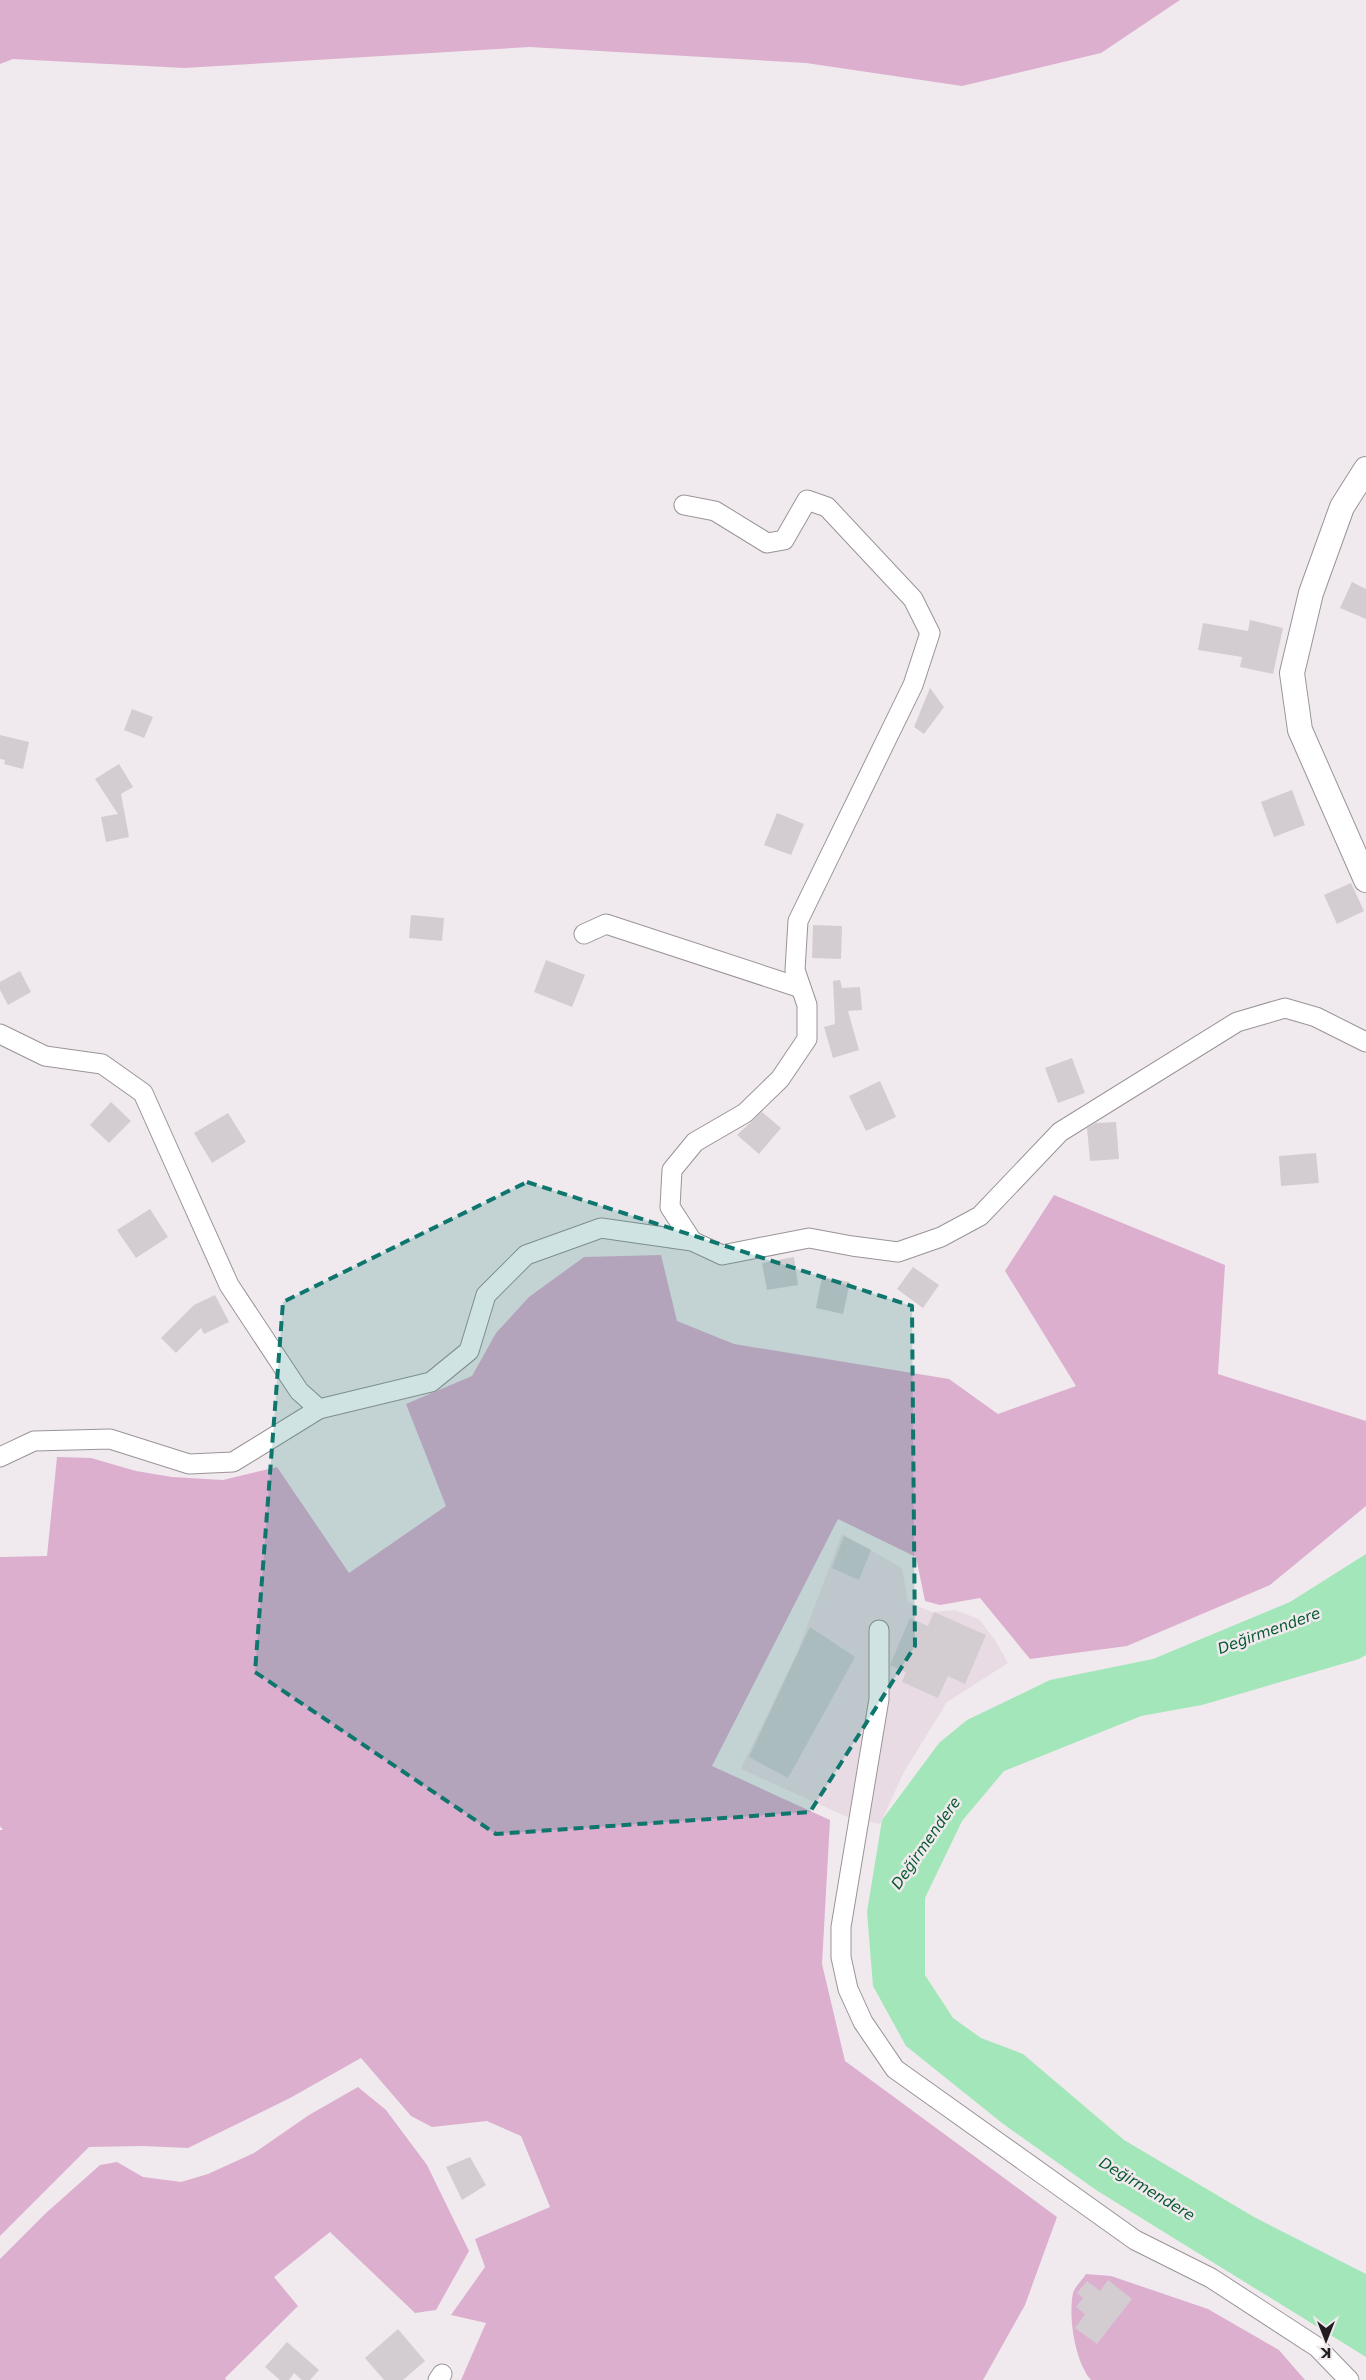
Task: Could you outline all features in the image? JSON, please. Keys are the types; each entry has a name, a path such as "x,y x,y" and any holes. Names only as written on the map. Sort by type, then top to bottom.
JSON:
{"street":[{"path":"1366,469 1342,506 1311,593 1292,673 1300,730 1366,880"},
{"path":"684,505 715,511 767,543 784,540 807,500 827,508 913,599 930,633 913,685 798,921 795,970 807,1005 807,1039 780,1079 745,1113 695,1142 672,1170 670,1207 692,1241"},
{"path":"584,934 606,924 801,988"},
{"path":"0,1457 34,1441 110,1439 189,1464 233,1462 318,1409 431,1382 469,1351 486,1296 526,1255 600,1228 692,1241 722,1255 809,1238 898,1252 941,1237 980,1216 1060,1132 1236,1022 1285,1008 1316,1016 1366,1042"},
{"path":"0,1034 45,1056 102,1064 143,1093 229,1285 299,1391 318,1409"},
{"path":"880,1630 880,1699 841,1927 841,1957 846,1981 863,2022 895,2068 1135,2240 1211,2278 1317,2346 1349,2380"}],"highlighted area":[{"path":"527,1182 912,1306 915,1646 810,1812 496,1834 255,1672 283,1302"}],"shaded area":[{"path":"0,0 1180,0 1101,53 962,86 806,63 530,47 184,68 13,59 0,64"},
{"path":"1054,1195 1225,1265 1218,1374 1366,1421 1366,1506 1270,1585 1127,1646 1030,1659 980,1598 940,1605 925,1601 916,1557 838,1519 712,1766 830,1820 822,1964 845,2061 1057,2217 1025,2305 983,2380 461,2380 486,2323 451,2315 485,2267 475,2239 550,2207 521,2136 487,2121 432,2127 411,2116 361,2058 290,2098 188,2148 142,2146 89,2147 0,2236 0,1830 3,1830 0,1826 0,1557 47,1556 57,1457 91,1458 136,1471 172,1477 223,1480 277,1467 349,1573 446,1506 406,1404 472,1376 496,1333 529,1297 584,1257 661,1255 677,1321 734,1344 949,1379 998,1414 1076,1386 1005,1271"},
{"path":"842,1534 902,1568 908,1602 932,1612 955,1610 979,1619 995,1640 1008,1663 947,1702 904,1772 880,1824 845,1816 741,1769 797,1653"},
{"path":"358,2087 386,2110 427,2165 469,2251 436,2310 415,2313 330,2232 274,2277 298,2306 225,2378 226,2380 0,2380 0,2259 46,2213 100,2165 117,2162 143,2177 181,2182 208,2174 254,2153 309,2115"},
{"path":"1086,2274 1111,2276 1208,2309 1279,2350 1305,2380 1091,2380 1085,2372 1077,2351 1071,2314 1073,2293"}],"water":[{"name":"Değirmendere","path":"1366,1554 1366,1655 1359,1659 1202,1705 1141,1716 1004,1771 962,1821 925,1898 925,1975 953,2018 981,2038 1023,2054 1124,2140 1254,2217 1366,2274 1366,2357 1096,2190 1002,2123 906,2046 873,1986 867,1912 882,1820 939,1743 967,1720 1050,1680 1153,1659 1290,1602"}],"building":[{"path":"1352,582 1366,589 1366,619 1340,608"},
{"path":"1250,620 1283,628 1273,674 1240,667 1242,657 1198,650 1203,623 1248,631"},
{"path":"930,688 944,707 924,734 914,727"},
{"path":"132,709 153,717 144,738 124,730"},
{"path":"0,735 29,742 23,769 4,764 5,760 0,759"},
{"path":"119,764 133,787 121,794 129,837 106,842 101,817 118,814 95,779"},
{"path":"1292,790 1305,825 1274,837 1261,802"},
{"path":"777,813 804,824 791,855 764,845"},
{"path":"1351,883 1364,911 1337,924 1324,895"},
{"path":"411,915 444,918 442,941 409,938"},
{"path":"813,925 842,926 841,959 812,958"},
{"path":"546,960 585,975 572,1007 534,992"},
{"path":"20,971 31,992 8,1005 0,990 0,982"},
{"path":"840,980 842,988 860,987 862,1010 848,1011 859,1050 833,1058 824,1027 835,1024 833,981"},
{"path":"1072,1058 1085,1093 1058,1103 1045,1068"},
{"path":"880,1081 896,1117 866,1131 849,1096"},
{"path":"111,1102 131,1121 109,1143 90,1125"},
{"path":"762,1112 781,1128 759,1154 737,1135"},
{"path":"228,1113 246,1142 212,1163 194,1133"},
{"path":"1116,1122 1119,1159 1090,1161 1087,1128 1096,1123"},
{"path":"1316,1153 1319,1183 1281,1186 1279,1156"},
{"path":"150,1209 168,1237 136,1258 117,1230"},
{"path":"794,1257 798,1285 767,1290 762,1263"},
{"path":"913,1267 939,1285 923,1308 897,1289"},
{"path":"822,1277 850,1282 843,1314 816,1308"},
{"path":"215,1295 229,1322 204,1334 201,1328 176,1353 161,1338 194,1305"},
{"path":"844,1536 871,1550 859,1580 832,1568"},
{"path":"934,1612 986,1635 965,1684 948,1676 938,1698 902,1682 906,1672 890,1665 910,1618 928,1626"},
{"path":"810,1627 855,1657 788,1778 749,1757"},
{"path":"470,2157 486,2185 462,2200 446,2167"},
{"path":"1108,2280 1132,2299 1097,2344 1075,2328 1085,2314 1076,2307 1083,2298 1077,2293 1087,2281 1100,2291"},
{"path":"398,2329 425,2361 403,2380 384,2380 365,2358"},
{"path":"287,2342 319,2370 310,2380 302,2380 294,2373 289,2380 280,2380 265,2367"}]}
